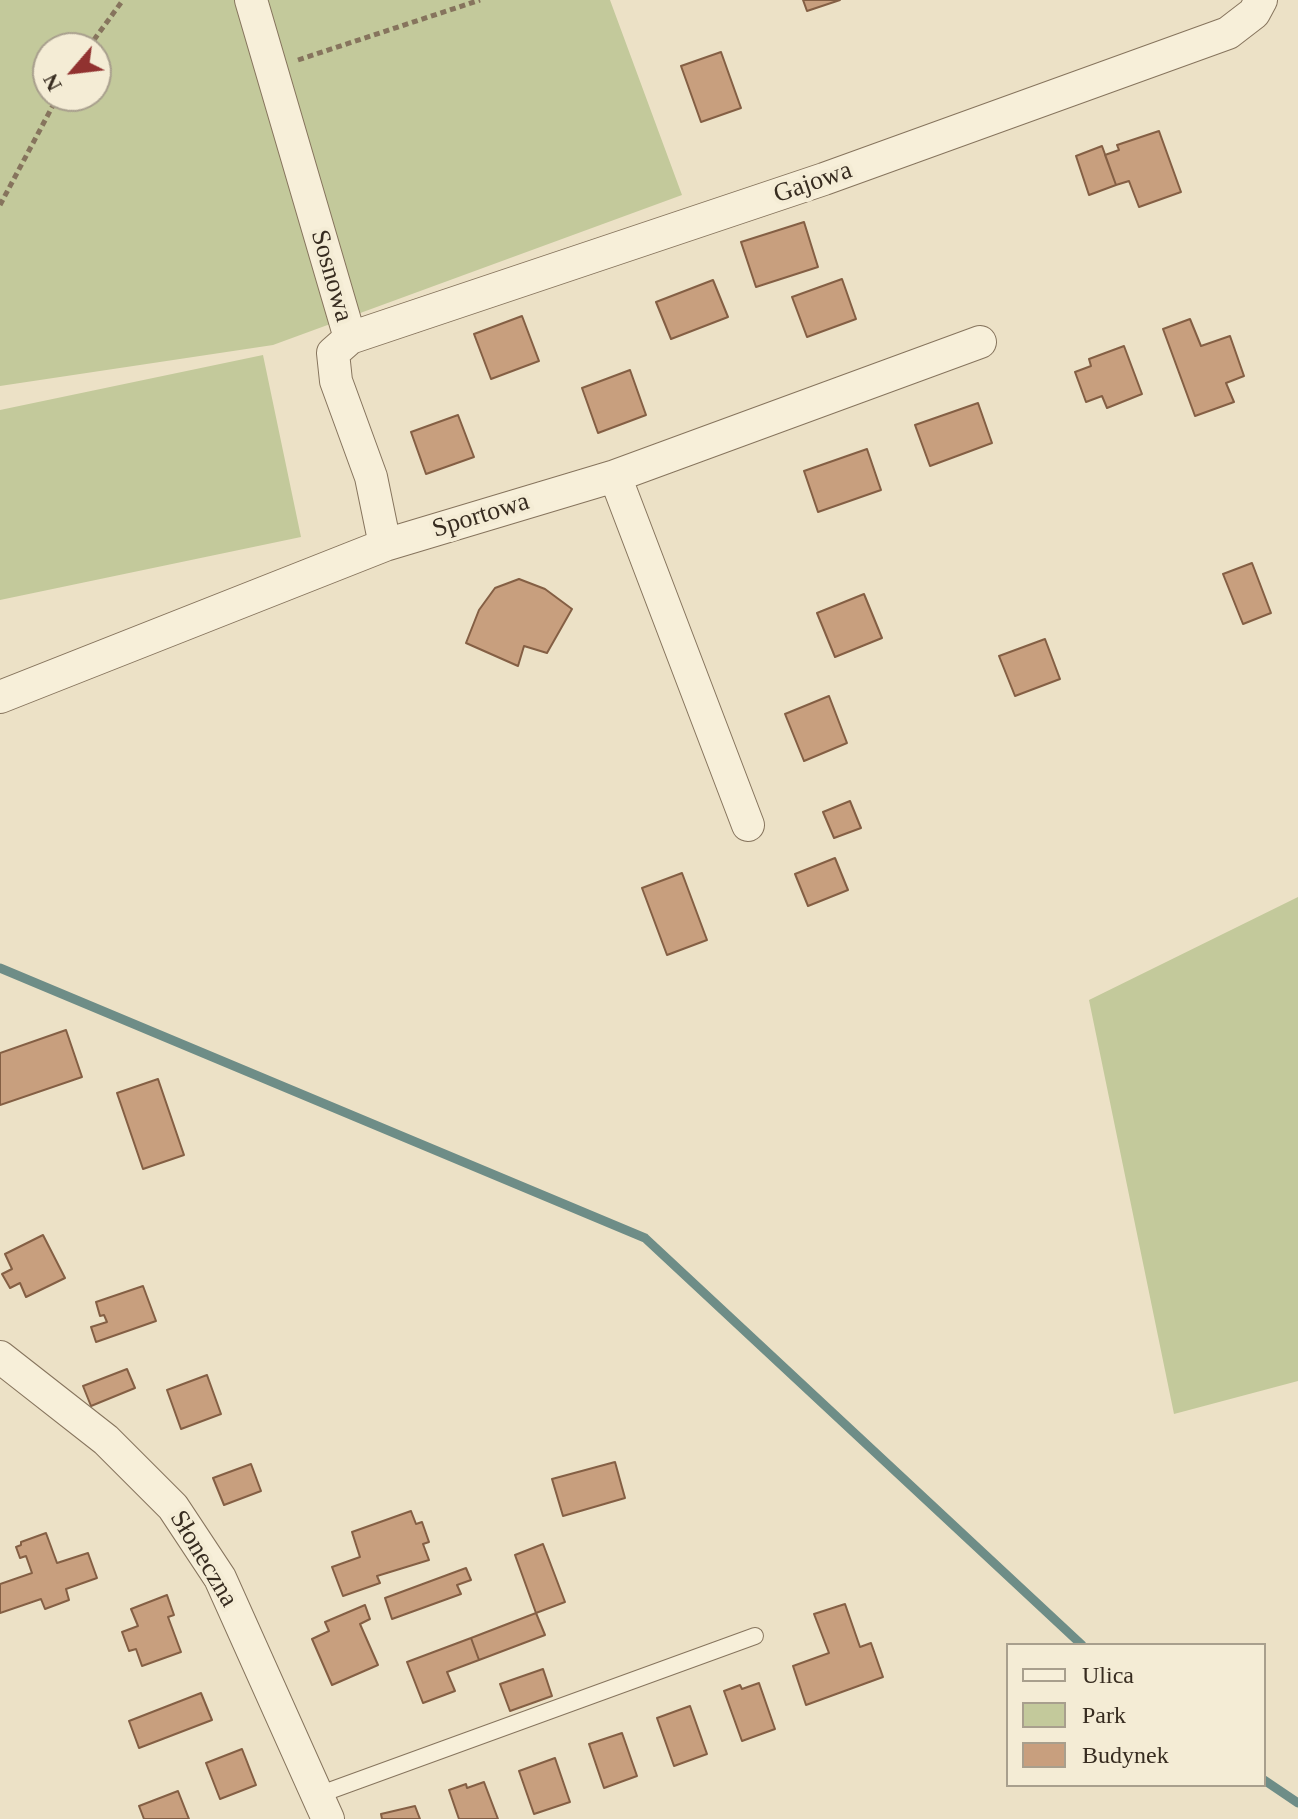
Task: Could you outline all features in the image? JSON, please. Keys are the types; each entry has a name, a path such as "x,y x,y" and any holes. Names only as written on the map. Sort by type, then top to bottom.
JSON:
{"street":[{"name":"Sosnowa","path":"251,0 350,338 333,353 336,381 371,477 385,545"},
{"name":"Gajowa","path":"350,338 824,179 1228,33 1254,13 1261,0"},
{"name":"Sportowa","path":"0,697 385,545 615,476 980,342"},
{"path":"615,476 748,825"},
{"name":"Słoneczna","path":"0,1357 106,1440 173,1507 220,1578 323,1807"}],"lane":[{"path":"323,1807 755,1636"}],"path":[{"path":"100,32 123,0"},
{"path":"271,69 480,0"},
{"path":"0,205 49,112"}],"green space":[{"path":"0,0 610,0 682,195 273,345 0,386"},
{"path":"263,355 301,537 0,600 0,410"},
{"path":"1298,897 1298,1381 1174,1414 1089,1000"}],"building":[{"path":"803,0 840,0 807,11"},
{"path":"721,52 741,108 701,122 681,66"},
{"path":"1159,131 1181,192 1139,207 1129,181 1116,185 1105,155 1119,150 1117,145"},
{"path":"1102,146 1116,185 1089,195 1076,156"},
{"path":"804,222 818,267 756,287 741,242"},
{"path":"842,279 856,319 807,337 792,297"},
{"path":"713,280 728,317 671,339 656,302"},
{"path":"522,316 539,361 491,379 474,334"},
{"path":"1190,319 1201,346 1230,336 1244,376 1226,383 1234,402 1195,416 1163,329"},
{"path":"1124,346 1142,394 1107,408 1102,396 1086,402 1075,372 1091,366 1089,359"},
{"path":"630,370 646,415 598,433 582,388"},
{"path":"978,403 992,443 930,466 915,425"},
{"path":"458,415 474,457 426,474 411,432"},
{"path":"867,449 881,490 818,512 804,471"},
{"path":"1252,563 1271,613 1243,624 1223,574"},
{"path":"519,579 545,589 572,609 547,653 524,646 518,666 466,643 479,610 495,588"},
{"path":"864,594 882,638 835,657 817,613"},
{"path":"1045,639 1060,679 1015,696 999,656"},
{"path":"829,696 847,743 804,761 785,714"},
{"path":"850,801 861,828 834,838 823,812"},
{"path":"835,858 848,890 808,906 795,874"},
{"path":"682,873 707,940 667,955 642,888"},
{"path":"66,1030 82,1077 0,1105 0,1053"},
{"path":"158,1079 184,1155 143,1169 117,1093"},
{"path":"43,1235 65,1278 26,1297 20,1283 10,1288 2,1274 12,1269 5,1254"},
{"path":"143,1286 156,1321 96,1342 91,1327 107,1322 104,1315 100,1316 96,1302"},
{"path":"127,1369 135,1388 91,1406 83,1386"},
{"path":"207,1375 221,1414 181,1429 167,1390"},
{"path":"615,1462 625,1498 563,1516 552,1479"},
{"path":"251,1464 261,1491 224,1505 213,1478"},
{"path":"411,1511 416,1524 422,1522 429,1542 423,1544 429,1560 377,1576 380,1583 343,1596 332,1567 360,1557 352,1532"},
{"path":"46,1533 57,1563 88,1553 97,1578 66,1589 69,1600 45,1609 41,1599 0,1613 0,1584 32,1573 26,1556 20,1558 16,1547 21,1542"},
{"path":"543,1544 565,1602 536,1613 515,1555"},
{"path":"466,1568 471,1580 457,1585 461,1594 392,1619 385,1598"},
{"path":"167,1595 174,1615 168,1617 181,1652 142,1666 136,1649 129,1651 122,1632 138,1626 131,1609"},
{"path":"845,1604 860,1647 871,1643 883,1677 806,1705 793,1666 829,1653 814,1614"},
{"path":"365,1605 370,1619 360,1624 378,1665 332,1685 312,1639 329,1631 325,1622"},
{"path":"536,1613 545,1635 479,1660 471,1638"},
{"path":"471,1638 479,1660 447,1672 455,1691 423,1703 407,1662"},
{"path":"543,1669 552,1696 510,1711 500,1684"},
{"path":"759,1683 775,1729 742,1741 724,1691"},
{"path":"201,1693 212,1720 139,1748 129,1721"},
{"path":"690,1706 707,1754 674,1766 657,1718"},
{"path":"622,1733 637,1776 604,1788 589,1744"},
{"path":"242,1749 256,1785 220,1799 206,1763"},
{"path":"555,1758 570,1802 534,1814 519,1771"},
{"path":"484,1782 498,1819 459,1819 449,1790"},
{"path":"178,1791 189,1819 144,1819 139,1806"},
{"path":"415,1806 420,1819 382,1819 381,1814"}],"waterway":[{"path":"0,968 645,1238 1080,1643"},
{"path":"1266,1781 1298,1803"}]}
